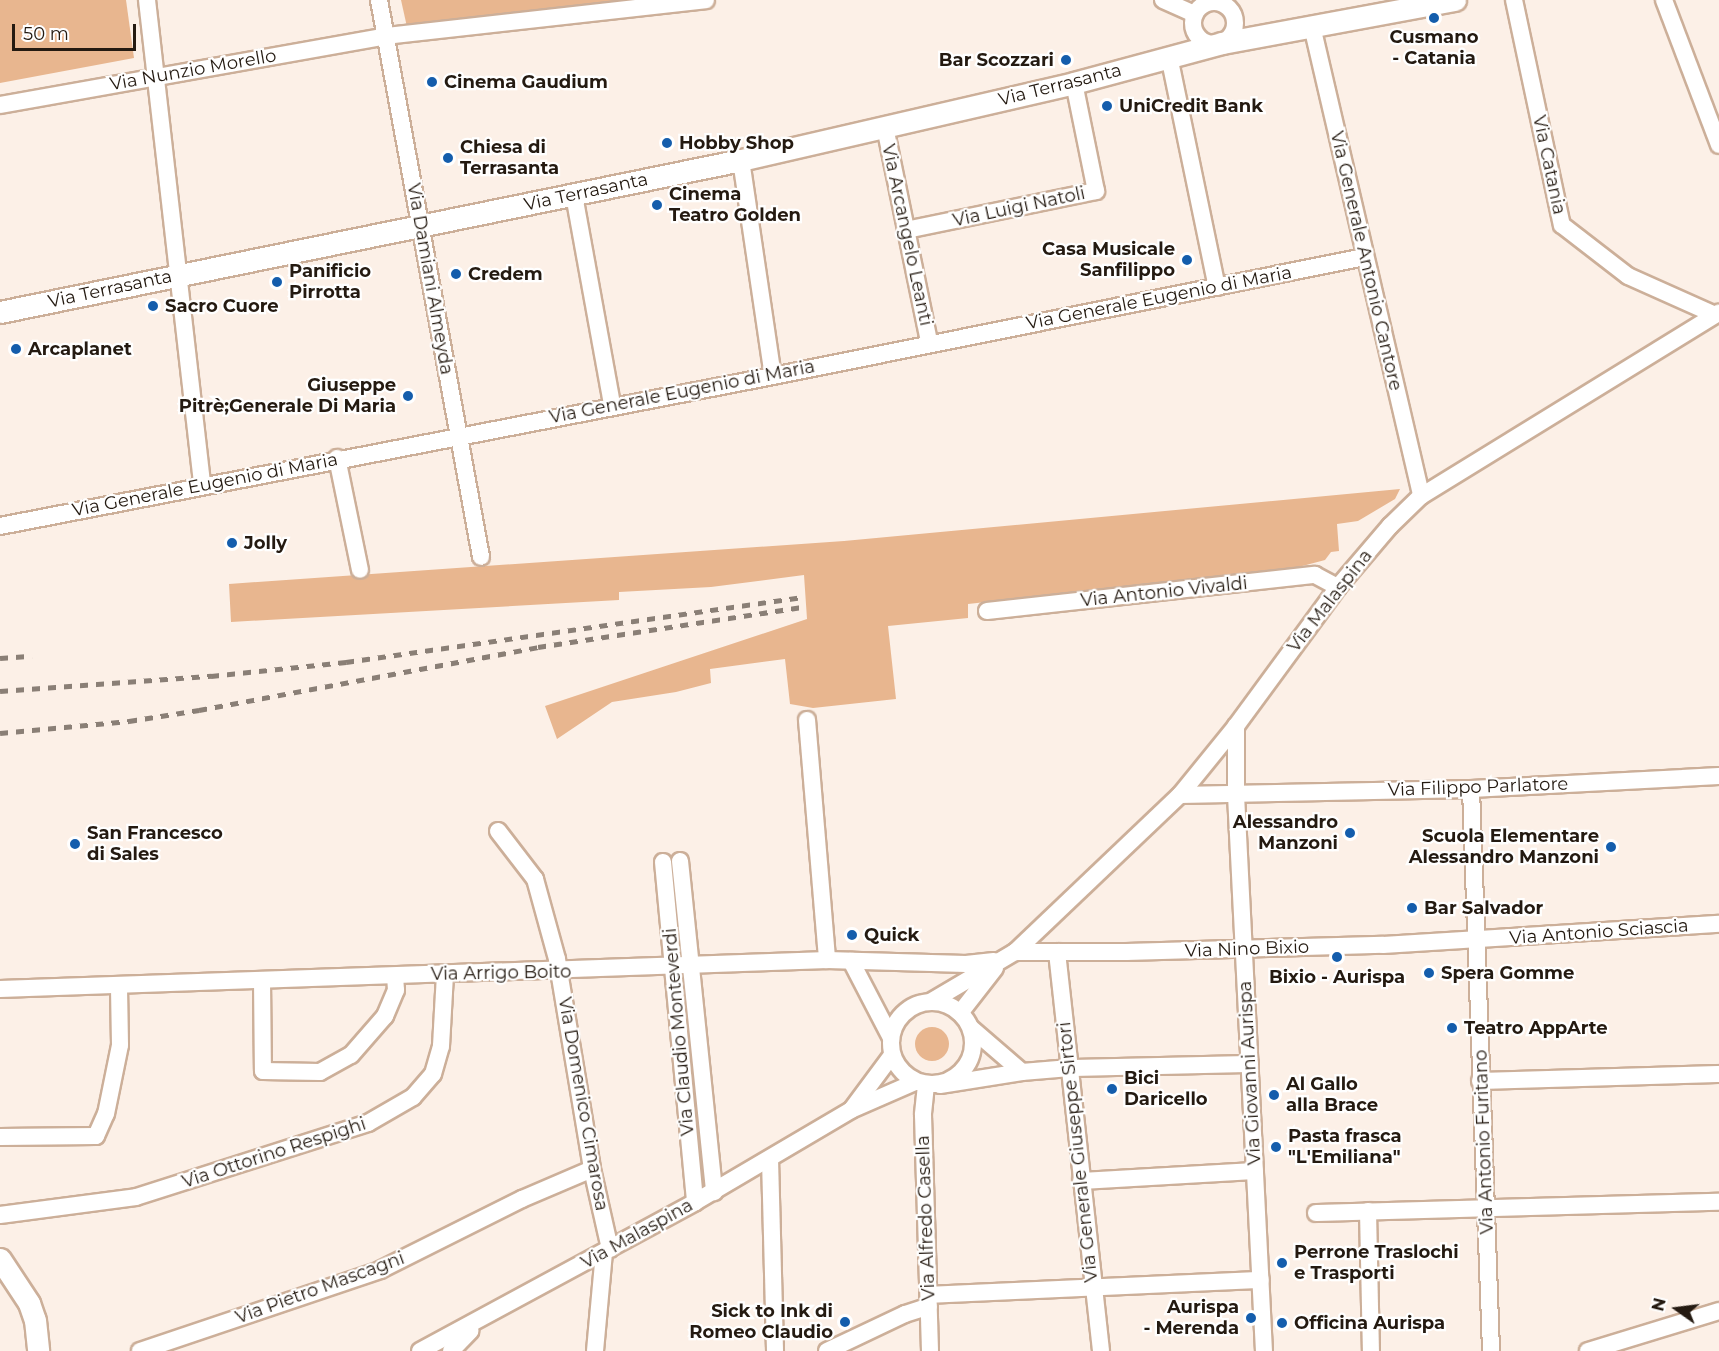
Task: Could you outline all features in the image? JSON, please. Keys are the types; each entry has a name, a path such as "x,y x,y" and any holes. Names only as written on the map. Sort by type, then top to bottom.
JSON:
{"street":[{"path":"147,0 202,485"},
{"name":"Via Damiani Almeyda","path":"379,0 481,557"},
{"name":"Via Nunzio Morello","path":"0,105 386,36 706,0"},
{"path":"1163,0 1195,14"},
{"name":"Via Terrasanta","path":"0,312 741,160 1074,83 1222,43 1312,26 1368,7 1455,0"},
{"name":"Via Catania","path":"1514,0 1562,225 1628,276 1717,314"},
{"path":"1664,0 1719,145"},
{"path":"1215,1 1229,7 1235,19 1233,33 1222,43 1208,43 1196,34 1195,14 1203,4 1215,1"},
{"name":"Via Generale Antonio Cantore","path":"1312,26 1421,496"},
{"path":"1169,56 1217,287"},
{"name":"Via Luigi Natoli","path":"906,230 1096,190 1074,83"},
{"name":"Via Arcangelo Leanti","path":"885,127 929,342"},
{"path":"741,160 773,376"},
{"path":"574,195 612,405"},
{"name":"Via Generale Eugenio di Maria","path":"0,526 337,458 773,376 929,342 1364,257"},
{"name":"Via Malaspina","path":"1008,956 1180,795 1236,726 1338,587 1390,526 1421,496 1717,314"},
{"path":"337,458 360,570"},
{"name":"Via Antonio Vivaldi","path":"987,611 1315,575 1338,587"},
{"path":"807,720 827,960"},
{"name":"Via Giovanni Aurispa","path":"1236,726 1236,795 1264,1351"},
{"name":"Via Filippo Parlatore","path":"1180,795 1471,789 1719,776"},
{"name":"Via Antonio Furitano","path":"1471,789 1491,1351"},
{"name":"Via Domenico Cimarosa","path":"498,831 535,879 560,972 607,1251 595,1351"},
{"name":"Via Claudio Monteverdi","path":"681,861 714,1192"},
{"name":"Via Claudio Monteverdi","path":"663,862 695,1202"},
{"name":"Via Antonio Sciascia","path":"1478,941 1719,924"},
{"name":"Via Nino Bixio","path":"1008,956 1057,952 1244,949 1478,941"},
{"name":"Via Generale Giuseppe Sirtori","path":"1057,952 1101,1351"},
{"path":"932,1001 1008,956"},
{"path":"960,1013 1008,956"},
{"name":"Via Arrigo Boito","path":"0,989 395,975 560,972 827,960 966,964 1008,956"},
{"path":"851,961 891,1038 892,1055 900,1071 927,1084 1070,1068 1250,1064"},
{"name":"Via Ottorino Respighi","path":"0,1215 136,1197 368,1123 413,1097 433,1074 441,1046 445,974"},
{"path":"262,981 263,1071 320,1072 351,1055 385,1016 396,990 395,975"},
{"path":"0,1137 96,1136 106,1114 120,1045 119,985"},
{"path":"891,1038 897,1023 907,1011 919,1003 932,1001 950,1005 960,1013 971,1028 1022,1072"},
{"path":"851,1110 956,1076 968,1062 972,1043 971,1028"},
{"path":"851,1110 892,1055"},
{"path":"1480,1081 1719,1074"},
{"name":"Via Alfredo Casella","path":"927,1084 923,1115 930,1351"},
{"name":"Via Malaspina","path":"420,1351 714,1192 851,1110"},
{"path":"770,1159 775,1351"},
{"name":"Via Pietro Mascagni","path":"140,1351 380,1270 522,1199 592,1169"},
{"path":"1081,1181 1255,1171"},
{"path":"1316,1213 1486,1206 1719,1202"},
{"path":"1368,1211 1371,1351"},
{"path":"0,1259 29,1303 35,1320 38,1351"},
{"path":"827,1351 929,1301 1093,1287 1261,1280"},
{"path":"1588,1351 1668,1329 1719,1311"},
{"path":"451,1351 481,1320"}],"shaded area":[{"path":"0,0 126,0 134,58 0,83"},
{"path":"401,0 630,0 407,27"},
{"path":"1400,489 1395,499 1358,521 1337,524 1339,551 1331,552 1325,560 1291,569 968,604 968,618 888,626 896,699 813,708 790,704 785,659 710,669 711,683 676,692 612,702 557,739 545,706 807,619 804,575 711,587 619,592 619,600 231,622 229,584 844,541"},
{"path":"932,1027 944,1032 949,1044 944,1056 932,1061 920,1056 915,1044 920,1032"}],"railway":[{"path":"0,691 211,676 346,662 801,597"},
{"path":"0,733 129,721 538,647 802,607"},
{"path":"0,658 32,656"}],"place":[{"name":"Cusmano - Catania","path":"1434,18"},
{"name":"Bar Scozzari","path":"1066,60"},
{"name":"Cinema Gaudium","path":"432,82"},
{"name":"UniCredit Bank","path":"1107,106"},
{"name":"Hobby Shop","path":"667,143"},
{"name":"Chiesa di Terrasanta","path":"448,158"},
{"name":"Cinema Teatro Golden","path":"657,205"},
{"name":"Casa Musicale Sanfilippo","path":"1187,260"},
{"name":"Credem","path":"456,274"},
{"name":"Panificio Pirrotta","path":"277,282"},
{"name":"Sacro Cuore","path":"153,306"},
{"name":"Arcaplanet","path":"16,349"},
{"name":"Giuseppe Pitrè;Generale Di Maria","path":"408,396"},
{"name":"Jolly","path":"232,543"},
{"name":"Alessandro Manzoni","path":"1350,833"},
{"name":"San Francesco di Sales","path":"75,844"},
{"name":"Scuola Elementare Alessandro Manzoni","path":"1611,847"},
{"name":"Bar Salvador","path":"1412,908"},
{"name":"Quick","path":"852,935"},
{"name":"Bixio - Aurispa","path":"1337,957"},
{"name":"Spera Gomme","path":"1429,973"},
{"name":"Teatro AppArte","path":"1452,1028"},
{"name":"Bici Daricello","path":"1112,1089"},
{"name":"Al Gallo alla Brace","path":"1274,1095"},
{"name":"Pasta frasca \"L'Emiliana\"","path":"1276,1147"},
{"name":"Perrone Traslochi e Trasporti","path":"1282,1263"},
{"name":"Aurispa - Merenda","path":"1251,1318"},
{"name":"Sick to Ink di Romeo Claudio","path":"845,1322"},
{"name":"Officina Aurispa","path":"1282,1323"}]}
